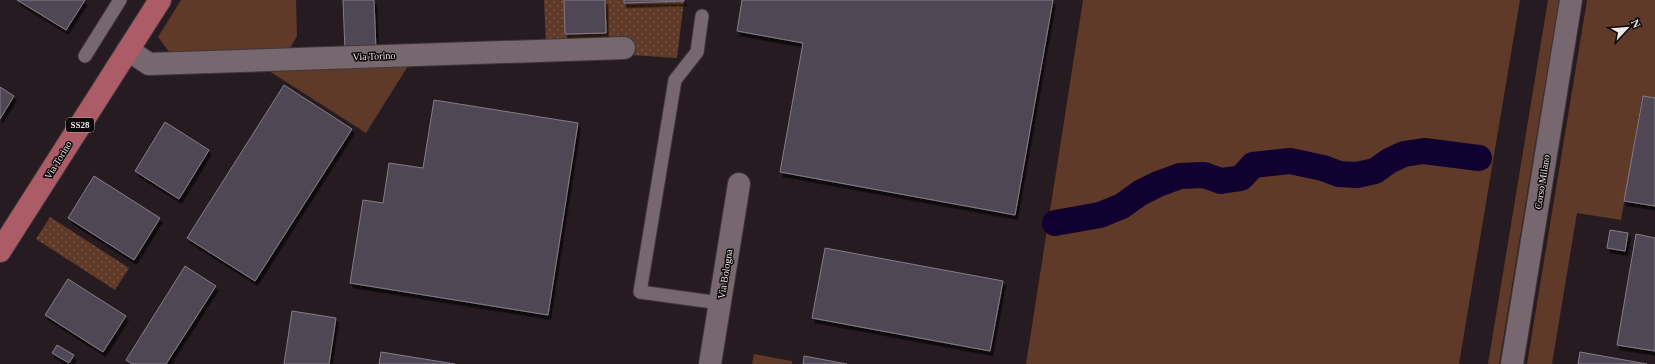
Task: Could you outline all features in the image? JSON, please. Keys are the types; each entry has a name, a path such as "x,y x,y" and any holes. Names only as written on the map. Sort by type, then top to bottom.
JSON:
{"main road":[{"name":"Via Torino","path":"0,251 160,0"}],"street":[{"name":"Corso Milano","path":"1512,364 1571,0"},
{"name":"Via Torino","path":"128,50 149,64 624,48"},
{"name":"Via Bologna","path":"710,364 739,184"}],"lane":[{"path":"85,56 120,0"},
{"path":"702,16 697,52 675,80 640,292 720,303"}],"shaded area":[{"path":"181,0 296,0 297,36 288,52 173,57 158,37"},
{"path":"544,0 624,0 624,3 684,1 677,58 631,55 546,42"},
{"path":"1083,0 1520,0 1459,364 1026,364"},
{"path":"1548,0 1559,0 1499,364 1488,364"},
{"path":"1587,0 1655,0 1655,98 1642,97 1621,220 1577,213 1552,364 1527,364"},
{"path":"408,66 366,133 269,71"},
{"path":"50,217 129,268 115,290 36,239"},
{"path":"754,354 792,361 792,364 752,364"}],"building":[{"path":"17,0 85,0 66,30"},
{"path":"343,0 374,0 376,50 345,51"},
{"path":"564,0 605,0 606,33 565,34"},
{"path":"624,0 684,0 684,1 624,3"},
{"path":"742,0 1053,0 1015,215 780,172 803,43 737,31"},
{"path":"284,85 352,129 255,281 187,238"},
{"path":"0,87 14,96 0,119"},
{"path":"1643,96 1655,98 1655,206 1624,201"},
{"path":"434,100 578,123 548,315 350,283 363,200 383,203 389,163 423,168"},
{"path":"165,122 209,150 179,199 135,171"},
{"path":"94,176 160,218 134,260 68,218"},
{"path":"1610,230 1628,233 1625,251 1607,248"},
{"path":"1636,234 1655,238 1655,351 1617,345"},
{"path":"825,248 1003,281 990,351 812,318"},
{"path":"185,266 216,286 166,364 132,364 126,360"},
{"path":"68,279 126,316 103,352 45,315"},
{"path":"292,311 336,318 329,364 284,364"},
{"path":"57,345 74,355 69,363 52,353"},
{"path":"381,352 455,364 379,364"},
{"path":"1580,352 1647,364 1578,364"},
{"path":"804,356 847,364 803,364"}],"waterway":[{"path":"1055,223 1100,215 1122,206 1140,193 1158,184 1180,176 1204,175 1221,181 1241,178 1253,165 1290,161 1323,168 1339,174 1357,175 1375,171 1389,161 1404,154 1424,151 1479,158"}]}
